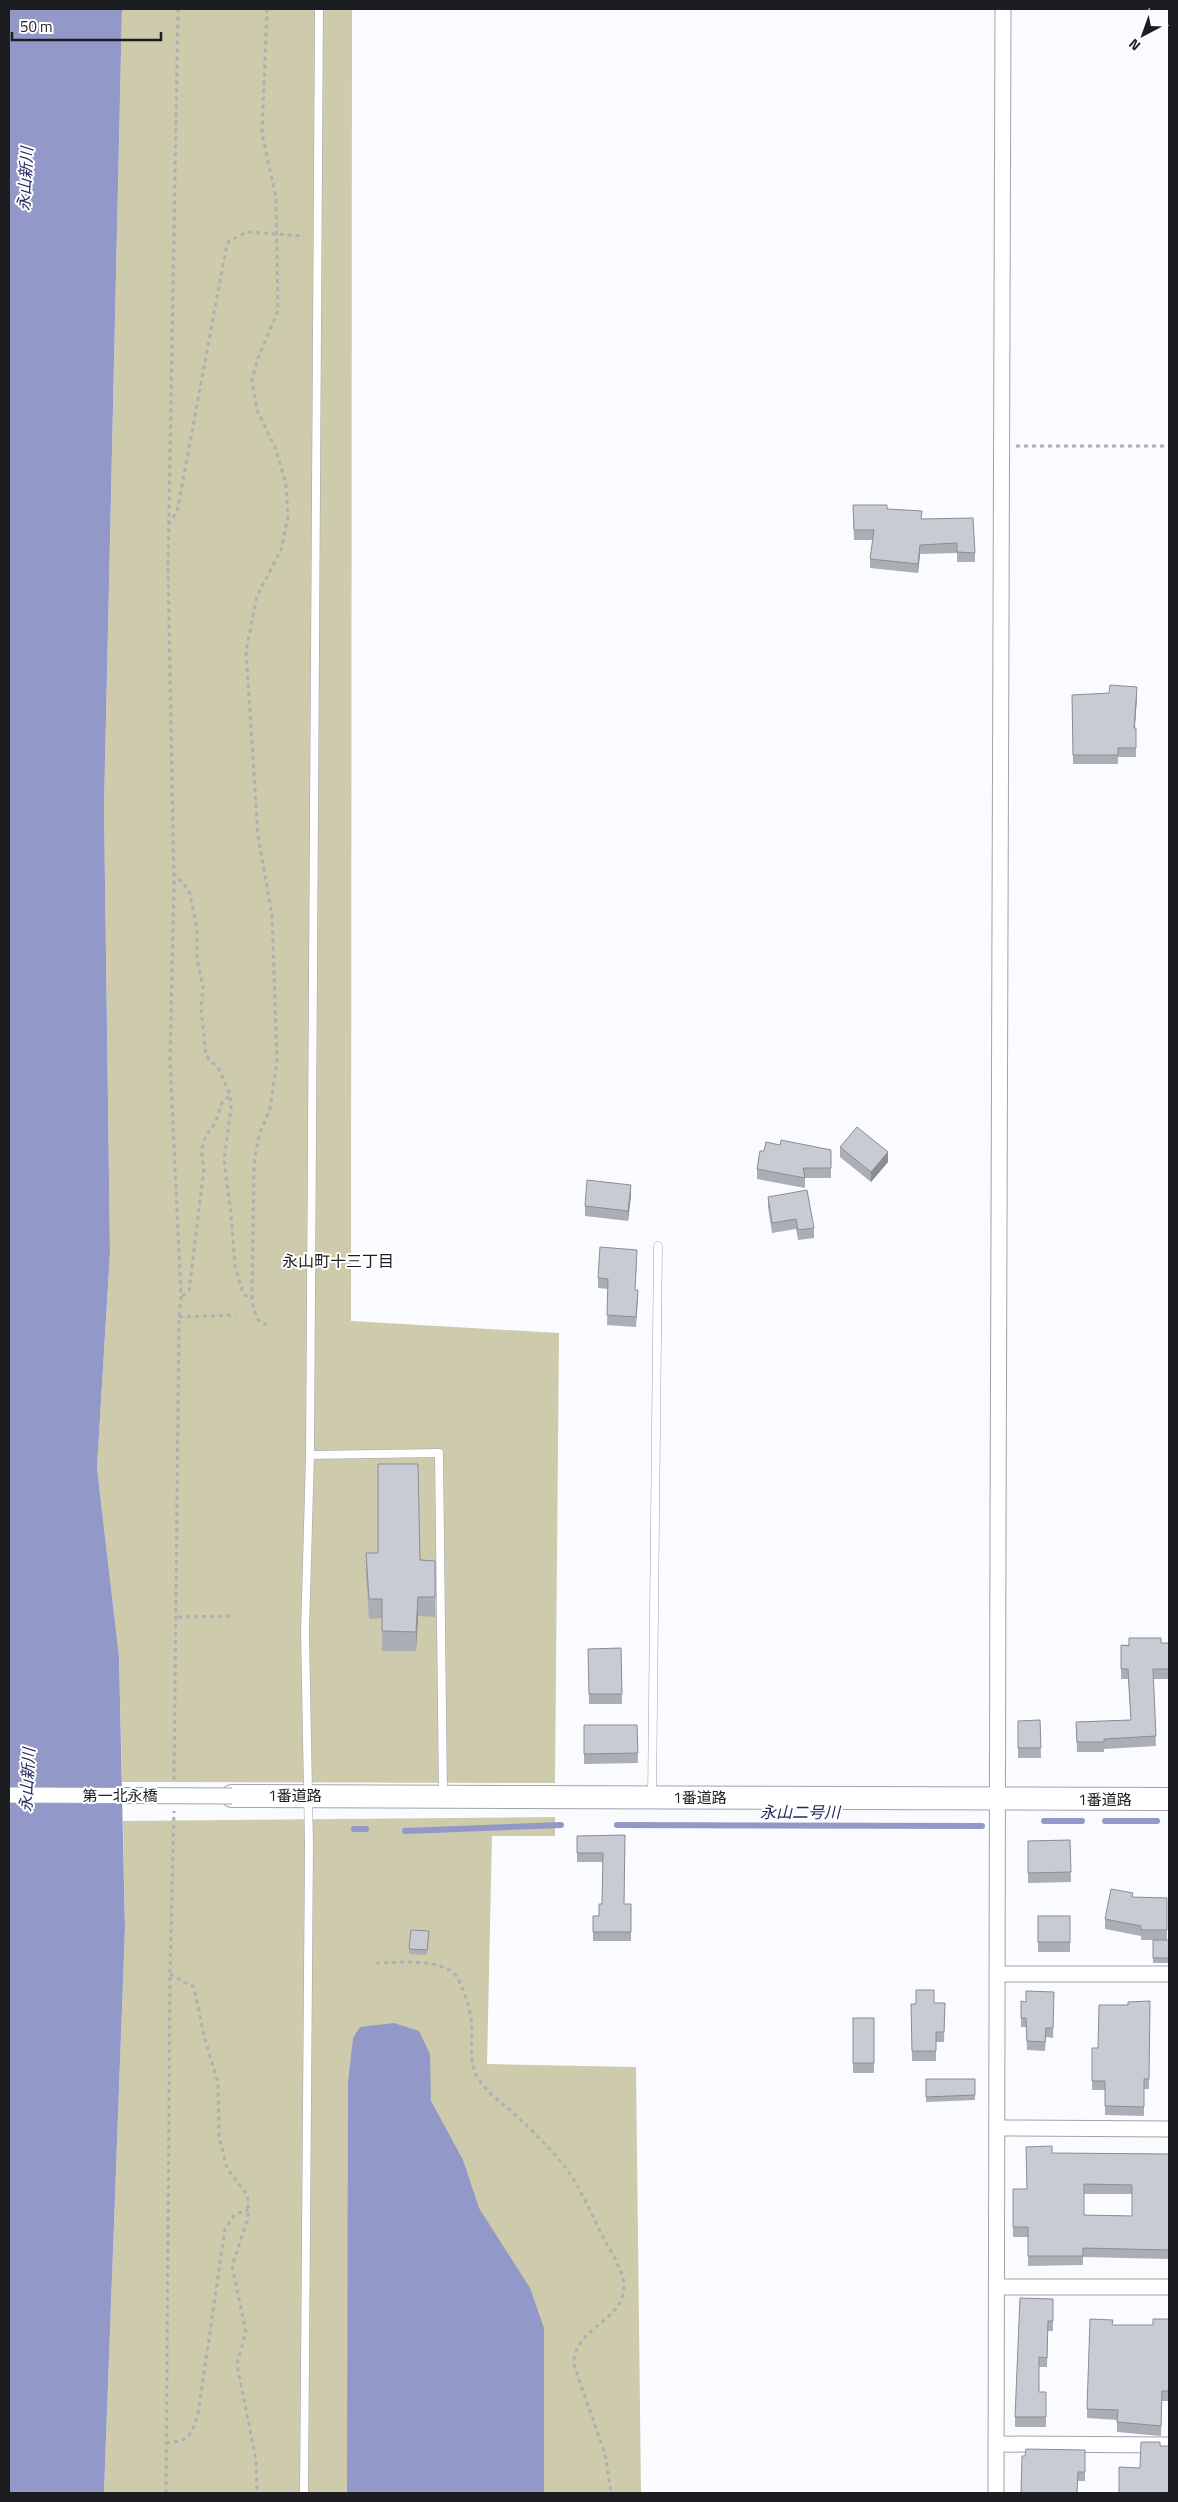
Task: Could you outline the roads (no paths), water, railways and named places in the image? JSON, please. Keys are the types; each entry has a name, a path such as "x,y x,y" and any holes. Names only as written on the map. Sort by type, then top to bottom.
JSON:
{"street":[{"path":"996,2493 999,1974 1000,446 1004,9"},
{"name":"第一北永橋","path":"9,1795 232,1796"},
{"name":"1番道路","path":"232,1796 998,1800 1169,1799"},
{"path":"999,1974 1169,1974"},
{"path":"998,2128 1169,2129"},
{"path":"998,2287 1169,2287"},
{"path":"996,2444 1169,2445"}],"lane":[{"path":"304,2493 307,1797 305,1632 310,1456 319,9"},
{"path":"652,1798 658,1246"},
{"path":"310,1456 439,1453 443,1796"}],"water":[{"name":"永山新川","path":"9,9 122,9 104,806 110,1252 97,1468 119,1656 125,1928 104,2493 9,2493"},
{"path":"394,2023 419,2031 430,2054 431,2101 463,2160 479,2208 530,2288 544,2328 544,2493 347,2493 348,2083 353,2038 360,2027"}],"waterway":[{"name":"永山二号川","path":"1044,1821 1082,1821"},
{"name":"永山二号川","path":"1105,1821 1157,1821"},
{"name":"永山二号川","path":"405,1831 561,1825"},
{"name":"永山二号川","path":"617,1825 982,1826"},
{"name":"永山二号川","path":"354,1829 366,1829"}],"district":[{"name":"永山町十三丁目","path":"338,1261"}]}
